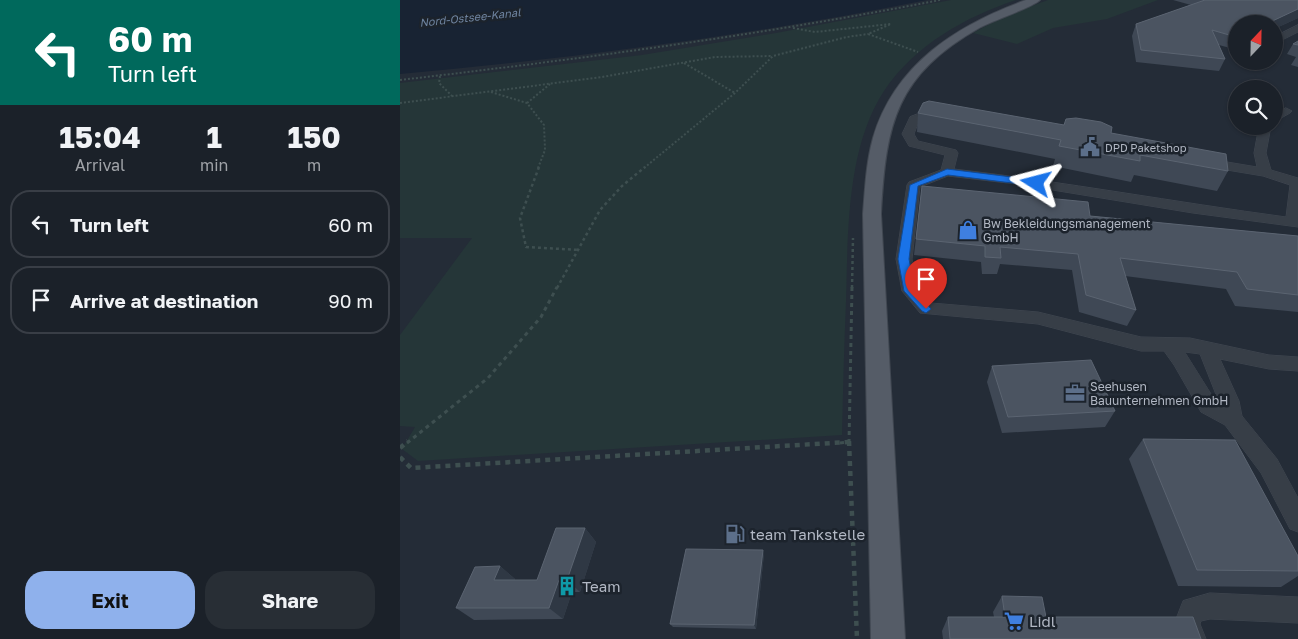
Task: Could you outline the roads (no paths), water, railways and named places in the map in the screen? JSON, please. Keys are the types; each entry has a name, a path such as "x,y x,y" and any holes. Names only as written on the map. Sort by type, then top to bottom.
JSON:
{"main road":[{"path":"888,639 872,214 880,146 890,111 901,89 928,57 968,28 989,17 1035,0"}],"street":[{"path":"1283,36 1298,28"},
{"path":"947,172 952,153 913,143 908,134 914,119 928,113 958,116"},
{"path":"1263,135 1260,153 1265,172"},
{"path":"1191,160 1265,172 1297,183 1296,222 1193,209 1016,180 947,172 914,185 904,259 910,291 926,309 1038,318 1141,344 1190,345 1269,362 1298,364"},
{"path":"1169,345 1181,360 1208,406 1232,419 1269,466 1298,521"},
{"path":"1207,349 1229,402 1232,419"},
{"path":"1192,639 1187,624 1192,610 1210,606 1298,610"}],"water":[{"name":"Nord-Ostsee-Kanal","path":"400,0 927,0 730,35 533,61 400,74"}],"place":[{"name":"DPD Paketshop","path":"1090,147"},
{"name":"Bw Bekleidungsmanagement GmbH","path":"968,230"},
{"name":"Seehusen Bauunternehmen GmbH","path":"1075,393"},
{"name":"team Tankstelle","path":"735,534"},
{"name":"Team","path":"567,586"},
{"name":"Lidl","path":"1014,621"}]}
